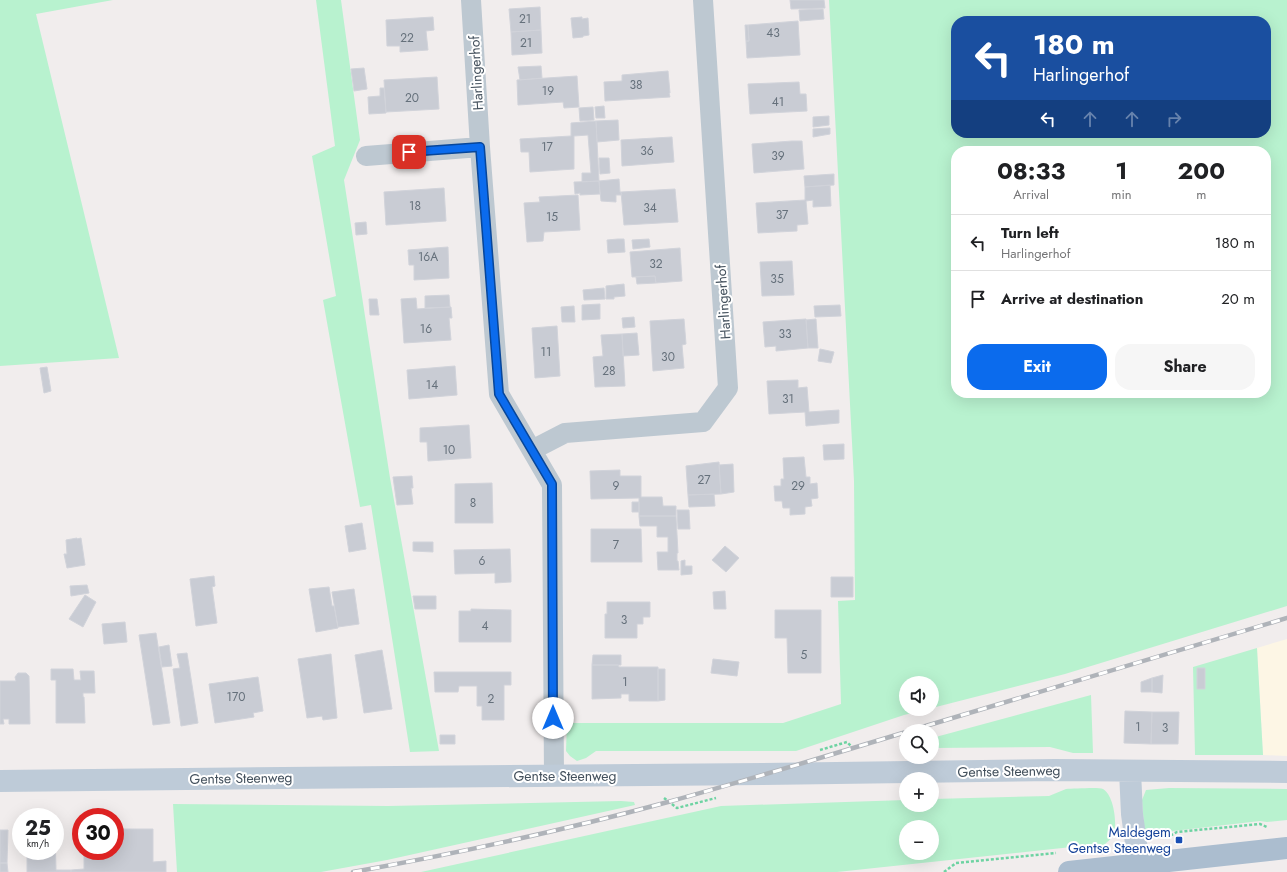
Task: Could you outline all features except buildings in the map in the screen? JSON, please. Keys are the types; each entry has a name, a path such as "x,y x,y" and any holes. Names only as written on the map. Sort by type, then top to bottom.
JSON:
{"main road":[{"path":"1069,872 1287,848"}],"street":[{"name":"Harlingerhof","path":"471,0 480,147 499,394 552,484 554,776"},
{"name":"Harlingerhof","path":"532,450 565,433 703,422 728,388 703,0"},
{"path":"366,156 480,147"},
{"name":"Gentse Steenweg","path":"0,781 1055,770 1287,772"},
{"path":"1130,771 1132,814 1139,865"}],"shaded area":[{"path":"1287,639 1287,756 1263,755 1257,648"}],"green space":[{"path":"0,0 113,0 36,14 119,358 0,366"},
{"path":"316,0 341,0 360,140 344,180 390,478 439,751 410,752 371,505 360,507 323,300 336,296 312,156 335,146"},
{"path":"829,0 1287,0 1287,606 1065,674 939,706 939,676 899,676 899,716 901,716 796,751 596,751 586,758 577,761 566,751 567,723 783,723 841,704 838,601 855,600 854,481"},
{"path":"1257,648 1263,755 1195,755 1193,667"},
{"path":"1091,695 1093,753 1073,753 1050,747 939,748 939,736"},
{"path":"1100,788 1107,792 1110,797 1114,811 1115,825 1113,836 1104,845 1081,846 837,872 421,872 721,806 899,800 899,812 939,812 939,799 1049,796 1066,789"},
{"path":"1169,788 1287,789 1287,820 1267,822 1260,821 1173,831 1160,838 1145,839 1142,800 1146,790"},
{"path":"621,801 634,802 635,805 387,860 321,872 177,872 173,804 388,806"}],"railway":[{"path":"932,724 1287,618"},
{"path":"353,872 432,857 590,822 728,785 899,734"}],"place":[{"name":"Maldegem Gentse Steenweg","path":"1179,840"}],"route":[{"path":"409,152 480,147 499,394 552,484 553,718"}]}
